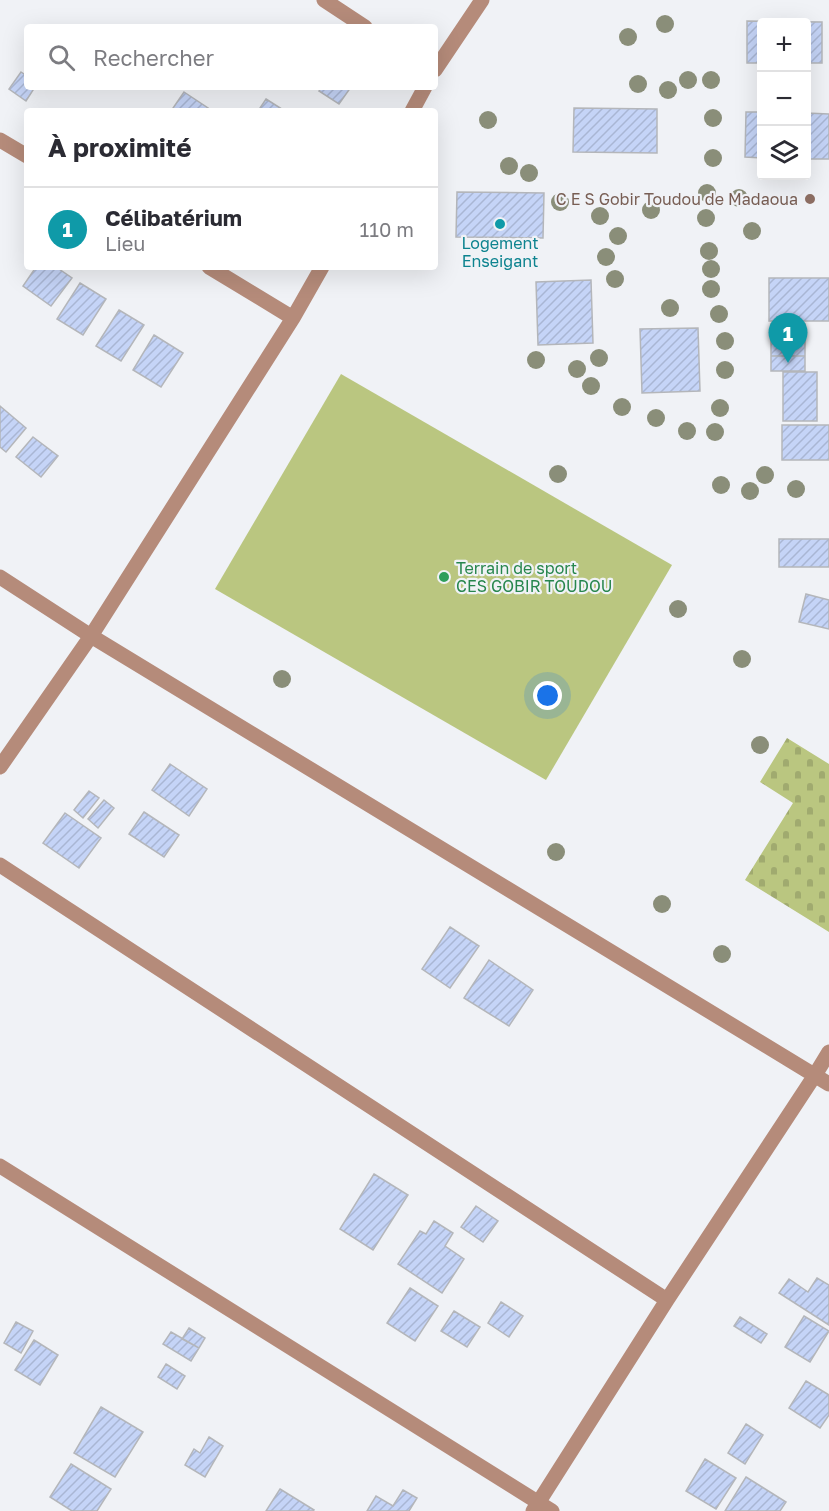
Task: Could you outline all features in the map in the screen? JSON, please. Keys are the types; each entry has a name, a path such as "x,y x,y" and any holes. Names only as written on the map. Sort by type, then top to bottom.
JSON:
{"street":[{"path":"324,0 360,24"},
{"path":"438,66 482,0"},
{"path":"414,108 423,90"},
{"path":"0,140 24,154"},
{"path":"214,270 292,318"},
{"path":"0,767 92,636 320,270"},
{"path":"0,577 92,636 829,1084"},
{"path":"0,865 668,1300"},
{"path":"536,1506 829,1052"},
{"path":"0,1166 536,1506 552,1511"}],"green space":[{"name":"Terrain de sport CES GOBIR TOUDOU","path":"341,374 672,565 546,780 215,589"},
{"path":"787,738 829,764 829,932 745,880 793,803 760,782"}],"building":[{"path":"747,21 757,21 757,63 747,63"},
{"path":"811,22 822,22 822,63 811,63"},
{"path":"21,72 24,74 24,90 33,90 26,101 9,89"},
{"path":"320,90 349,90 339,104"},
{"path":"184,92 208,108 173,108"},
{"path":"266,99 280,108 260,108"},
{"path":"574,108 657,109 657,153 573,152"},
{"path":"746,112 757,112 757,158 745,157"},
{"path":"811,113 829,114 829,159 811,159"},
{"name":"Logement Enseigant","path":"457,192 544,193 543,238 456,237"},
{"path":"34,270 60,270 72,278 51,306 23,286"},
{"path":"769,278 829,278 829,321 769,321"},
{"name":"Logement Enseigant","path":"591,280 593,343 538,345 536,282"},
{"path":"80,283 106,299 83,335 57,319"},
{"path":"119,310 144,325 121,361 96,346"},
{"path":"771,324 805,324 805,356 771,356"},
{"path":"698,328 700,391 642,393 640,329"},
{"path":"154,335 183,353 161,387 133,370"},
{"path":"771,356 805,356 805,371 771,371"},
{"path":"783,372 817,372 817,421 783,421"},
{"path":"0,406 26,428 6,452 0,447"},
{"path":"782,425 829,425 829,460 782,460"},
{"path":"33,437 58,456 41,477 16,457"},
{"path":"779,539 829,539 829,567 779,567"},
{"path":"806,594 829,600 829,629 799,622"},
{"path":"170,764 207,789 189,816 152,790"},
{"path":"89,791 99,798 83,818 74,810"},
{"path":"104,800 114,808 98,828 88,819"},
{"path":"144,812 179,835 164,857 129,834"},
{"path":"65,813 101,838 79,868 43,843"},
{"path":"450,927 479,946 450,988 422,969"},
{"path":"489,960 533,990 509,1026 464,998"},
{"path":"374,1174 408,1195 373,1250 340,1229"},
{"path":"476,1206 498,1221 483,1242 461,1227"},
{"path":"434,1221 453,1233 445,1246 464,1259 442,1293 398,1264 420,1231 426,1234"},
{"path":"817,1278 829,1285 829,1325 779,1293 789,1279 808,1292"},
{"path":"410,1288 438,1306 415,1341 387,1323"},
{"path":"501,1302 523,1316 509,1337 488,1323"},
{"path":"454,1311 480,1327 467,1347 441,1331"},
{"path":"804,1316 829,1331 810,1362 785,1347"},
{"path":"740,1317 767,1334 761,1343 734,1326"},
{"path":"16,1322 33,1331 21,1353 4,1343"},
{"path":"189,1328 205,1338 199,1348 182,1339"},
{"path":"171,1332 199,1348 191,1361 163,1344"},
{"path":"34,1340 58,1355 40,1385 15,1370"},
{"path":"166,1364 185,1376 177,1389 158,1377"},
{"path":"806,1381 829,1395 829,1415 820,1428 789,1408"},
{"path":"101,1407 143,1432 115,1477 74,1453"},
{"path":"746,1424 763,1435 745,1464 728,1453"},
{"path":"209,1437 223,1446 205,1477 185,1465 194,1449 200,1453"},
{"path":"705,1459 736,1478 716,1509 686,1491"},
{"path":"71,1464 111,1489 97,1511 72,1511 50,1497"},
{"path":"746,1477 786,1502 780,1511 725,1511"},
{"path":"280,1489 314,1510 266,1511"},
{"path":"403,1490 417,1498 409,1511 367,1511 376,1496 393,1506"}],"place":[{"name":"C E S Gobir Toudou de Madaoua","path":"810,199"},
{"name":"Logement Enseigant","path":"500,224"},
{"name":"Célibatérium","path":"788,363"},
{"name":"Terrain de sport CES GOBIR TOUDOU","path":"444,577"}]}
